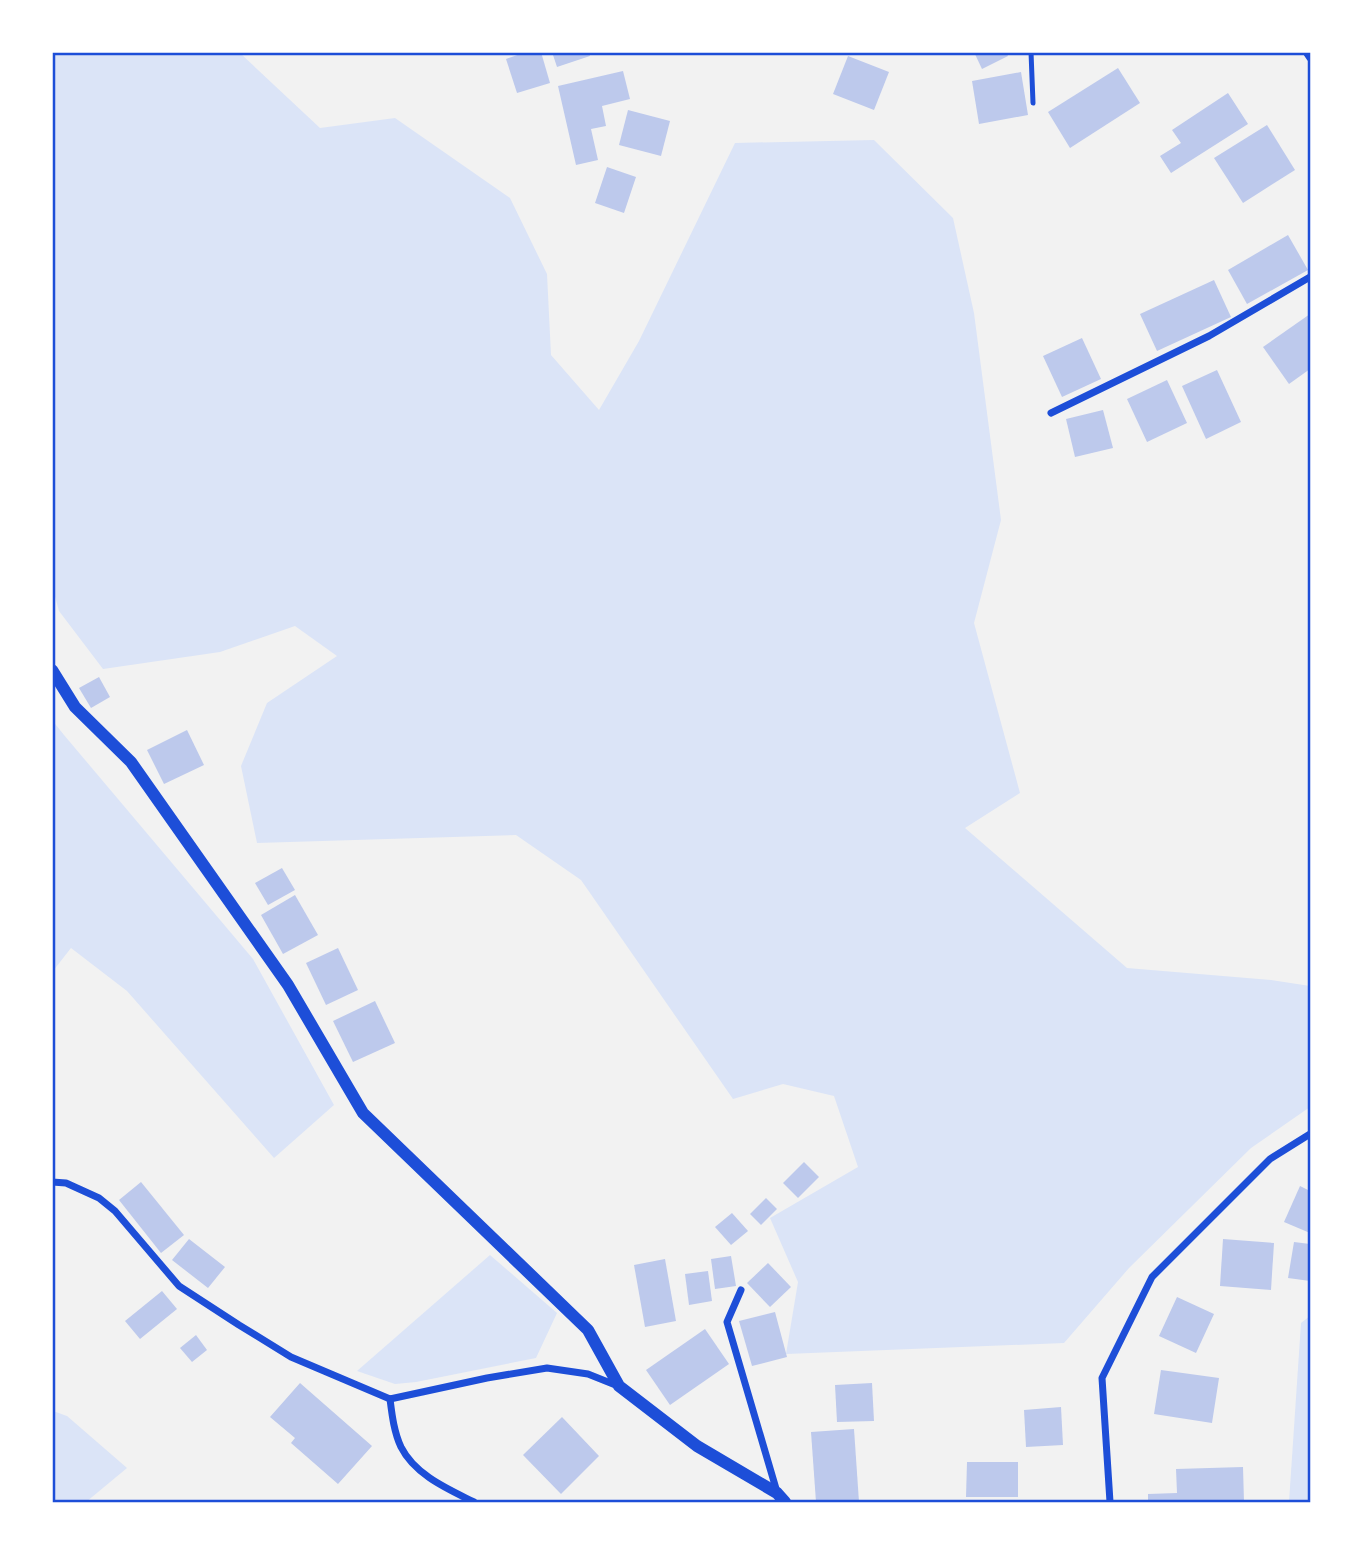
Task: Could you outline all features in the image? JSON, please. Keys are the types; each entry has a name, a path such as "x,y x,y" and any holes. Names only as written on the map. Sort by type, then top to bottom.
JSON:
{"street":[{"path":"1306,52 1311,58"},
{"path":"1051,413 1209,336 1311,277"},
{"path":"52,670 75,707 131,762 288,985 363,1113 587,1330 618,1386"},
{"path":"1110,1503 1102,1378 1152,1277 1270,1159 1311,1134"},
{"path":"52,1182 66,1183 99,1198 115,1211 179,1286 291,1357 390,1399 547,1368 588,1374 618,1386 697,1446 781,1498"},
{"path":"741,1290 727,1322 781,1498"},
{"path":"390,1399 402,1448 413,1463 434,1481 474,1503"}],"lane":[{"path":"1031,52 1033,103"}],"shaded area":[{"path":"52,53 240,53 320,128 395,118 510,198 547,274 551,355 599,410 639,341 735,143 874,140 953,218 974,313 1001,520 974,623 1020,793 965,828 1127,968 1271,980 1310,986 1310,1107 1251,1148 1129,1268 1064,1343 786,1354 798,1282 770,1218 858,1167 834,1096 783,1084 733,1099 581,880 516,835 257,843 241,766 267,703 337,656 295,626 220,652 103,669 59,611 52,585"},
{"path":"52,720 253,959 334,1105 274,1158 127,991 71,948 53,971"},
{"path":"490,1255 557,1313 536,1358 395,1384 357,1371"},
{"path":"1310,1316 1310,1502 1289,1502 1301,1323"},
{"path":"53,1411 67,1416 127,1468 86,1502 53,1502"}],"building":[{"path":"526,52 541,52 550,83 517,93 506,59"},
{"path":"552,52 589,52 590,56 557,67"},
{"path":"974,52 1006,52 1008,56 982,69"},
{"path":"848,56 889,72 874,110 833,94"},
{"path":"1118,68 1140,103 1070,148 1048,112"},
{"path":"623,71 630,99 602,106 606,126 591,129 598,160 576,165 558,86"},
{"path":"1021,72 1028,115 979,124 972,81"},
{"path":"1228,93 1248,124 1171,173 1160,156 1181,143 1172,130"},
{"path":"628,110 670,121 661,156 619,145"},
{"path":"1267,125 1295,170 1243,203 1214,158"},
{"path":"607,167 636,177 624,213 595,203"},
{"path":"1288,235 1308,270 1247,304 1228,270"},
{"path":"1214,280 1231,317 1157,351 1140,314"},
{"path":"1310,314 1310,369 1289,384 1263,347"},
{"path":"1082,338 1101,379 1062,397 1043,356"},
{"path":"1217,370 1241,422 1206,439 1182,386"},
{"path":"1167,380 1187,423 1147,442 1127,399"},
{"path":"1103,410 1113,448 1075,457 1066,419"},
{"path":"99,677 110,697 91,708 79,688"},
{"path":"187,730 204,765 164,784 147,750"},
{"path":"282,868 295,890 268,905 255,883"},
{"path":"295,895 318,935 283,954 261,915"},
{"path":"338,948 358,990 326,1005 306,963"},
{"path":"375,1001 395,1043 353,1062 333,1021"},
{"path":"804,1162 819,1177 798,1198 783,1183"},
{"path":"141,1182 184,1235 161,1253 119,1200"},
{"path":"1300,1186 1310,1191 1310,1233 1284,1222"},
{"path":"766,1198 777,1209 761,1225 750,1214"},
{"path":"732,1213 748,1231 731,1245 715,1227"},
{"path":"189,1239 225,1267 208,1288 172,1260"},
{"path":"1223,1239 1274,1243 1271,1290 1220,1286"},
{"path":"1294,1242 1310,1244 1310,1281 1288,1278"},
{"path":"731,1256 736,1286 715,1289 711,1259"},
{"path":"665,1259 676,1321 645,1327 634,1265"},
{"path":"768,1263 791,1287 770,1307 747,1283"},
{"path":"708,1271 712,1301 689,1305 685,1274"},
{"path":"162,1291 177,1309 140,1339 125,1321"},
{"path":"1177,1297 1214,1314 1196,1353 1159,1336"},
{"path":"775,1312 787,1357 752,1366 739,1321"},
{"path":"705,1329 729,1364 670,1405 646,1370"},
{"path":"196,1335 207,1350 192,1362 180,1348"},
{"path":"1161,1370 1219,1378 1212,1423 1154,1414"},
{"path":"300,1383 372,1446 338,1484 291,1443 295,1438 270,1417"},
{"path":"872,1383 874,1421 837,1422 835,1385"},
{"path":"1061,1407 1063,1445 1026,1447 1024,1410"},
{"path":"562,1417 599,1456 561,1494 523,1455"},
{"path":"854,1429 859,1502 816,1502 811,1432"},
{"path":"967,1462 1018,1462 1018,1497 966,1497"},
{"path":"1243,1467 1244,1502 1148,1502 1148,1494 1177,1493 1176,1469"}]}
